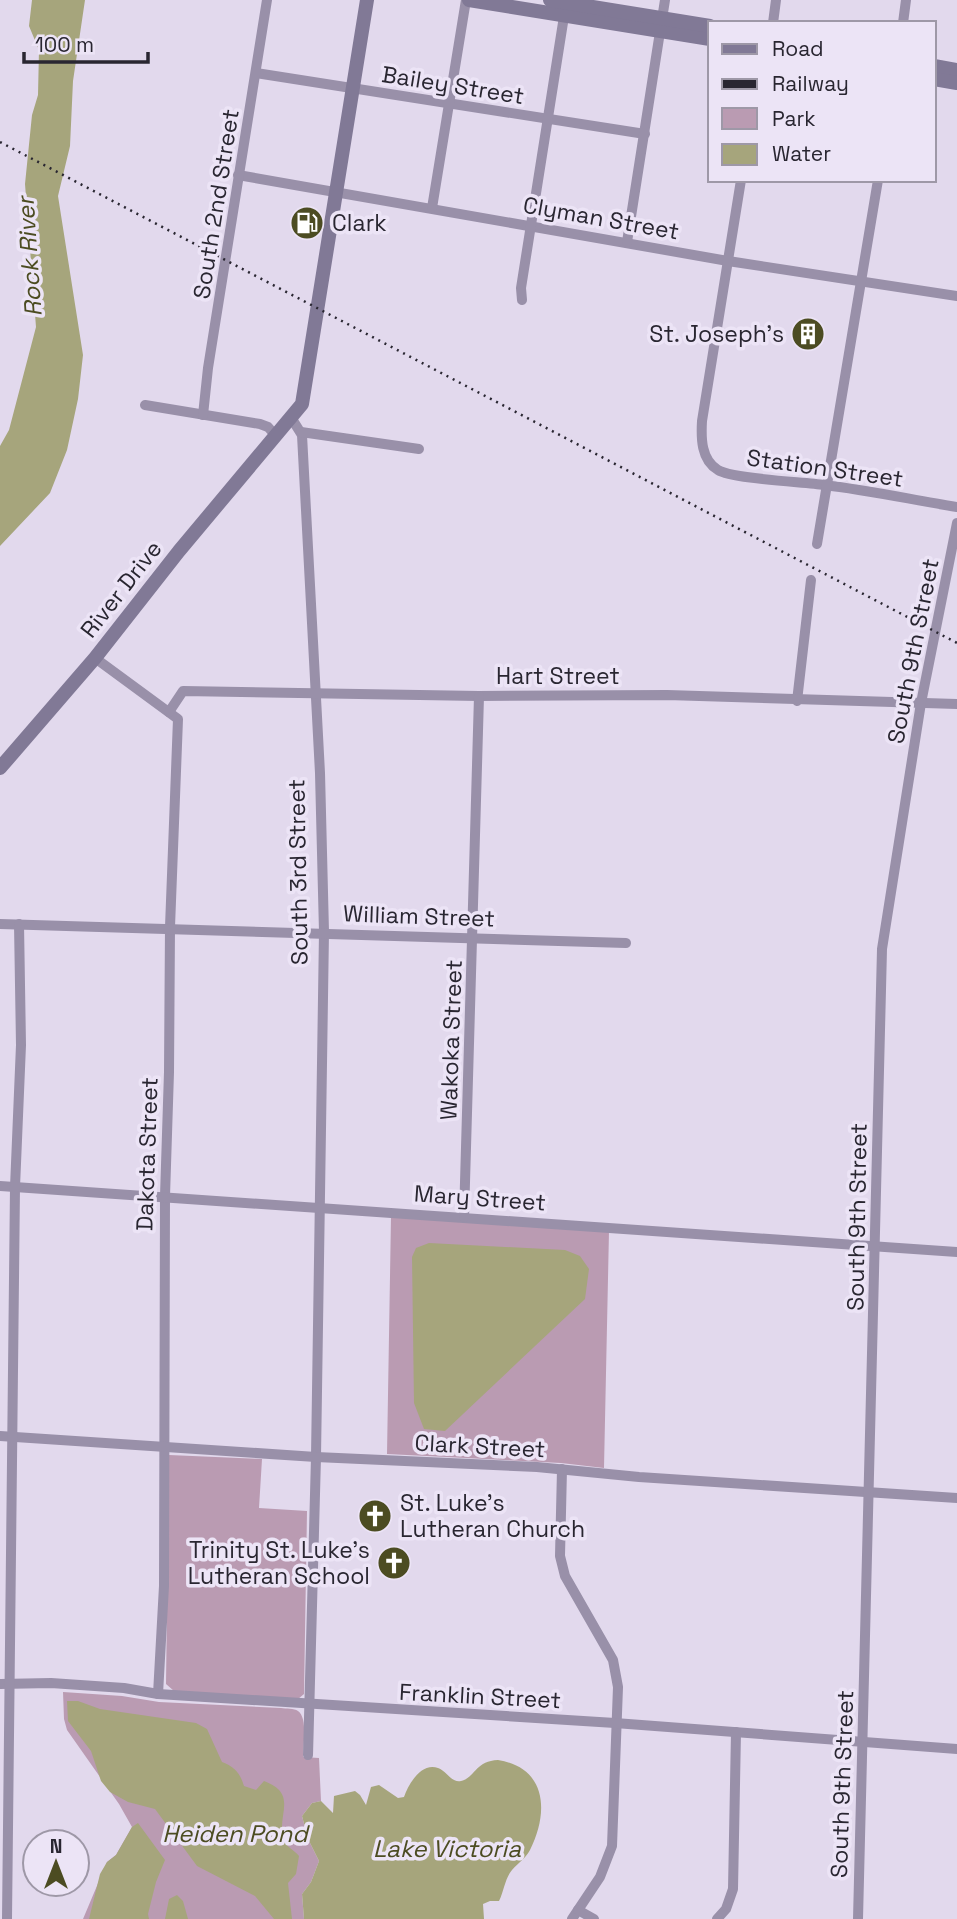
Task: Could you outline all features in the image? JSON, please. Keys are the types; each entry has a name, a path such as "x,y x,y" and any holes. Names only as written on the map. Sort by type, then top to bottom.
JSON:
{"street":[{"name":"South 2nd Street","path":"203,415 267,0"},
{"path":"367,0 334,192 304,397 299,411 292,419 301,432 419,449"},
{"path":"432,208 467,0 565,6 661,24 708,38"},
{"path":"550,0 565,6"},
{"path":"627,242 665,0"},
{"path":"773,21 776,0"},
{"path":"903,21 906,0"},
{"path":"522,300 521,288 530,226 565,6"},
{"path":"661,24 708,26"},
{"path":"936,66 957,70"},
{"name":"Bailey Street","path":"256,73 645,134"},
{"path":"936,79 957,83"},
{"name":"Clyman Street","path":"238,175 728,261 957,296"},
{"path":"728,261 741,182"},
{"path":"817,544 878,182"},
{"name":"Station Street","path":"728,261 702,421 702,445 709,460 718,470 957,507"},
{"path":"145,405 260,424 268,427 276,436"},
{"name":"River Drive","path":"0,768 95,658 179,551 292,419"},
{"name":"South 3rd Street","path":"301,432 316,692 324,932 316,1457 308,1755"},
{"name":"South 9th Street","path":"858,1919 882,949 921,703 957,523"},
{"path":"797,701 811,580"},
{"path":"95,658 169,712"},
{"name":"Hart Street","path":"169,712 183,691 480,696 667,695 957,704"},
{"name":"Wakoka Street","path":"464,1217 480,696"},
{"name":"Dakota Street","path":"158,1694 164,1586 164,1196 178,719 169,712"},
{"name":"William Street","path":"0,924 170,927 626,943"},
{"path":"7,1919 5,1684 15,1187 21,1045 19,924"},
{"name":"Mary Street","path":"0,1186 957,1252"},
{"name":"Clark Street","path":"0,1436 316,1457 562,1469 957,1498"},
{"path":"562,1469 560,1556 565,1576 613,1660 618,1686 612,1846 600,1877 575,1914 594,1919"},
{"name":"Franklin Street","path":"5,1684 51,1683 124,1688 158,1694 615,1723 957,1749"},
{"path":"717,1919 726,1909 733,1889 736,1732"}],"green space":[{"path":"391,1217 609,1231 604,1468 561,1463 387,1454"},
{"path":"169,1455 262,1459 259,1508 307,1511 304,1694 298,1699 174,1691 166,1684"},
{"path":"63,1692 122,1696 159,1702 298,1711 304,1726 303,1757 319,1758 321,1801 312,1803 302,1816 308,1839 319,1861 311,1882 302,1894 304,1919 83,1919 107,1862 116,1855 132,1827 67,1730"}],"water":[{"path":"32,0 85,0 73,81 70,146 58,196 83,355 78,399 67,450 50,493 0,546 0,446 9,430 36,327 25,184 32,115 38,95 39,50 29,26"},
{"path":"429,1243 565,1250 580,1256 589,1269 585,1299 445,1431 424,1429 414,1403 412,1257 416,1248"},
{"name":"Heiden Pond","path":"67,1701 78,1701 100,1709 196,1723 207,1729 222,1762 236,1771 244,1786 256,1790 264,1781 282,1793 283,1835 286,1844 299,1856 296,1874 288,1883 292,1919 274,1919 255,1896 197,1866 155,1809 128,1802 110,1792 101,1781 91,1751 68,1721"},
{"name":"Lake Victoria","path":"498,1760 526,1772 535,1782 540,1794 540,1821 530,1850 510,1873 499,1901 483,1904 484,1919 304,1919 302,1894 311,1882 319,1861 308,1839 302,1816 312,1803 321,1801 333,1813 334,1796 355,1791 366,1805 371,1787 379,1785 398,1798 404,1797 412,1781 426,1768 438,1768 454,1780 461,1781 484,1763"},
{"path":"138,1823 165,1860 156,1882 149,1919 89,1919 100,1874 107,1862 116,1855 132,1827"},
{"path":"177,1895 183,1901 188,1919 165,1919 169,1899"}],"railway":[{"path":"0,142 957,643"}],"place":[{"name":"Clark","path":"307,223"},
{"name":"St. Joseph's","path":"808,334"},
{"name":"St. Luke's Lutheran Church","path":"375,1516"},
{"name":"Trinity St. Luke's Lutheran School","path":"394,1563"}],"water label":[{"name":"Rock River","path":"29,257"}]}
